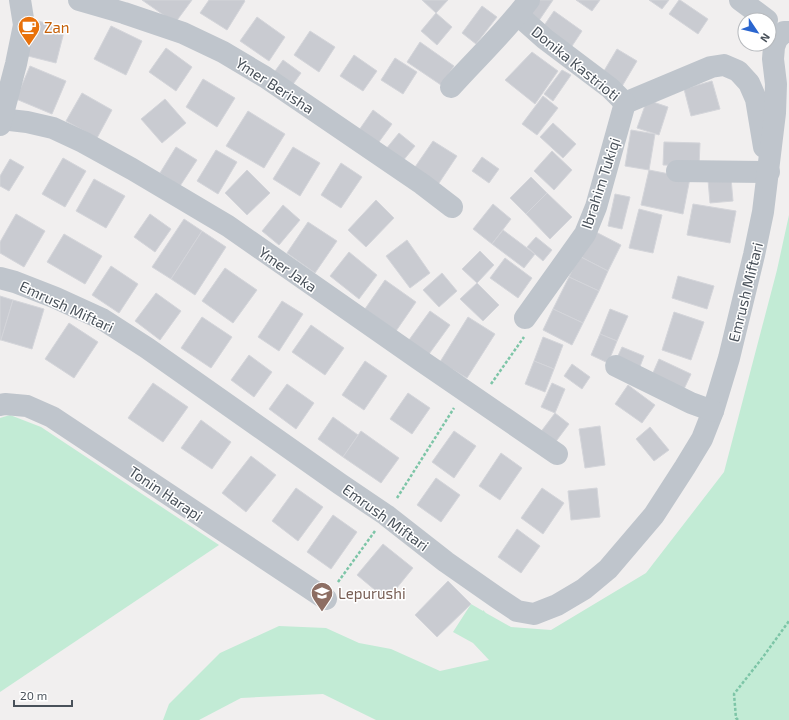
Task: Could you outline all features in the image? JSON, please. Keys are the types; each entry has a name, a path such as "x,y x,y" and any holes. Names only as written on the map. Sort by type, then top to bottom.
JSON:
{"street":[{"path":"0,121 16,64 24,25 20,0"},
{"name":"Ymer Berisha","path":"79,0 124,13 183,33 223,52 265,77 422,184 452,207"},
{"name":"Emrush Miftari","path":"740,0 757,12"},
{"name":"Donika Kastrioti","path":"451,88 524,7 545,39 610,88 625,103 711,67 724,65 738,71 749,83 756,99 769,172"},
{"name":"Emrush Miftari","path":"0,278 15,282 56,298 102,319 147,348 386,515 446,562 499,599 517,611 534,614 557,605 577,593 608,569 654,515 702,439 713,411 729,358 763,212 775,113 776,84 774,52"},
{"name":"Ibrahim Tukiqi","path":"525,327 584,234 596,207 625,103"},
{"name":"Ymer Jaka","path":"0,121 27,122 53,128 132,169 228,226 557,454"},
{"path":"678,171 769,172"},
{"path":"616,366 691,403 713,411"},
{"name":"Tonin Harapi","path":"0,405 27,406 52,417 326,599"}],"path":[{"path":"326,599 472,396 525,327"},
{"path":"738,720 736,718 734,694 789,621"}],"green space":[{"path":"789,215 789,720 376,720 323,694 241,698 199,720 163,720 169,704 220,653 279,626 326,628 359,643 391,649 440,671 489,660 473,643 453,632 471,604 511,627 551,630 646,573 724,472 777,270"},
{"path":"10,415 41,427 219,545 0,692 0,418"}],"building":[{"path":"142,0 192,0 175,23"},
{"path":"209,0 245,1 227,30 200,13"},
{"path":"422,0 448,0 436,13"},
{"path":"536,0 553,0 538,22 526,14"},
{"path":"576,0 600,0 592,11"},
{"path":"649,0 669,0 662,9"},
{"path":"679,0 708,19 698,34 669,14"},
{"path":"482,6 497,17 476,44 462,33"},
{"path":"554,11 582,31 570,49 541,30"},
{"path":"436,13 452,27 437,45 421,31"},
{"path":"257,17 285,37 269,61 240,41"},
{"path":"34,20 65,28 56,63 24,55"},
{"path":"111,26 142,41 126,75 94,59"},
{"path":"310,31 335,47 319,72 294,55"},
{"path":"420,42 454,66 441,85 407,62"},
{"path":"166,48 192,67 176,91 149,72"},
{"path":"617,49 637,61 621,88 601,76"},
{"path":"532,52 558,71 535,104 505,80"},
{"path":"354,55 377,71 363,91 340,76"},
{"path":"395,58 417,72 403,94 381,80"},
{"path":"283,60 301,73 291,87 273,74"},
{"path":"30,66 66,81 52,114 16,99"},
{"path":"562,70 571,75 553,101 544,94"},
{"path":"203,79 235,98 217,127 186,107"},
{"path":"712,81 720,109 691,116 684,89"},
{"path":"82,93 112,110 97,138 66,121"},
{"path":"543,96 558,108 537,135 522,124"},
{"path":"165,99 186,123 162,143 141,119"},
{"path":"647,100 668,107 659,135 637,128"},
{"path":"373,110 392,124 376,146 357,133"},
{"path":"248,111 285,134 264,168 226,146"},
{"path":"553,123 576,144 563,158 540,137"},
{"path":"631,130 655,134 649,170 625,166"},
{"path":"399,133 415,146 402,162 386,149"},
{"path":"433,141 457,156 437,186 413,170"},
{"path":"664,142 700,143 699,166 663,165"},
{"path":"176,147 197,160 180,186 160,173"},
{"path":"293,147 320,163 300,196 273,179"},
{"path":"216,150 237,162 218,194 197,181"},
{"path":"552,151 572,170 554,190 534,171"},
{"path":"482,157 499,169 489,183 472,171"},
{"path":"63,158 86,171 65,207 42,194"},
{"path":"10,159 24,167 9,191 0,186 0,176"},
{"path":"341,163 362,177 341,208 321,195"},
{"path":"247,170 270,193 247,215 225,193"},
{"path":"649,170 690,178 683,214 641,205"},
{"path":"531,177 547,193 526,214 510,198"},
{"path":"731,178 733,201 710,203 708,180"},
{"path":"94,179 125,196 106,228 76,211"},
{"path":"547,193 572,217 550,239 526,214"},
{"path":"615,194 630,197 622,229 608,226"},
{"path":"376,200 394,218 366,247 348,230"},
{"path":"493,204 511,219 492,244 473,229"},
{"path":"693,204 736,211 730,243 687,235"},
{"path":"283,205 300,220 279,245 262,231"},
{"path":"639,209 662,215 653,253 629,248"},
{"path":"16,214 45,231 24,267 0,253 0,242"},
{"path":"150,214 171,229 155,252 134,237"},
{"path":"184,219 202,231 171,279 152,267"},
{"path":"308,222 337,241 315,273 287,253"},
{"path":"503,230 535,254 524,268 492,244"},
{"path":"592,230 621,245 608,271 579,256"},
{"path":"202,231 226,247 195,295 171,279"},
{"path":"64,234 102,256 85,284 47,262"},
{"path":"536,237 552,250 543,261 527,247"},
{"path":"407,240 430,273 410,288 386,256"},
{"path":"480,251 494,265 477,283 462,269"},
{"path":"349,252 377,275 359,299 330,276"},
{"path":"579,256 608,271 599,291 569,277"},
{"path":"505,258 532,278 518,298 490,278"},
{"path":"111,266 138,284 119,313 92,295"},
{"path":"225,268 257,290 233,323 202,301"},
{"path":"442,273 457,291 439,307 423,290"},
{"path":"678,276 714,286 707,309 672,298"},
{"path":"569,277 599,291 583,323 553,309"},
{"path":"385,280 416,302 396,331 365,309"},
{"path":"477,283 499,305 483,321 460,299"},
{"path":"156,293 181,311 160,340 135,321"},
{"path":"0,296 13,300 1,340 0,340"},
{"path":"13,300 44,309 32,349 1,340"},
{"path":"282,301 303,314 279,351 258,337"},
{"path":"553,309 583,323 572,345 543,330"},
{"path":"610,309 628,316 617,341 600,334"},
{"path":"430,311 450,325 429,354 409,340"},
{"path":"674,312 704,322 691,360 662,350"},
{"path":"202,317 232,337 211,368 181,348"},
{"path":"468,317 495,334 467,378 440,362"},
{"path":"69,323 98,342 74,378 45,359"},
{"path":"311,325 344,348 325,375 292,352"},
{"path":"600,334 617,341 608,363 591,355"},
{"path":"543,337 563,345 554,369 534,361"},
{"path":"622,347 644,356 639,369 616,360"},
{"path":"249,355 272,372 254,397 231,380"},
{"path":"659,359 691,374 684,389 652,375"},
{"path":"365,361 387,376 364,410 342,395"},
{"path":"534,361 554,369 545,392 525,384"},
{"path":"572,364 590,377 582,389 564,376"},
{"path":"153,383 188,407 163,442 128,418"},
{"path":"552,383 565,389 555,413 541,407"},
{"path":"287,384 314,403 296,429 269,409"},
{"path":"628,385 655,405 642,423 615,404"},
{"path":"408,393 430,408 412,434 390,419"},
{"path":"555,413 569,424 554,444 540,433"},
{"path":"333,417 358,435 343,457 318,439"},
{"path":"201,420 231,442 212,469 181,448"},
{"path":"600,426 605,465 585,468 579,429"},
{"path":"650,427 669,450 654,461 636,439"},
{"path":"361,431 399,458 381,483 343,457"},
{"path":"454,431 476,446 454,478 432,462"},
{"path":"501,453 522,468 500,500 479,486"},
{"path":"251,456 276,475 246,512 222,493"},
{"path":"436,478 460,495 441,522 417,505"},
{"path":"296,488 323,507 298,541 272,521"},
{"path":"542,488 564,503 543,534 521,518"},
{"path":"597,488 600,517 571,520 568,491"},
{"path":"333,515 357,532 331,569 307,552"},
{"path":"517,529 540,546 521,573 498,557"},
{"path":"383,544 413,568 387,600 357,575"},
{"path":"448,581 471,604 437,637 415,615"}],"place":[{"name":"Zan","path":"29,46"},
{"name":"Lepurushi","path":"322,612"}]}
